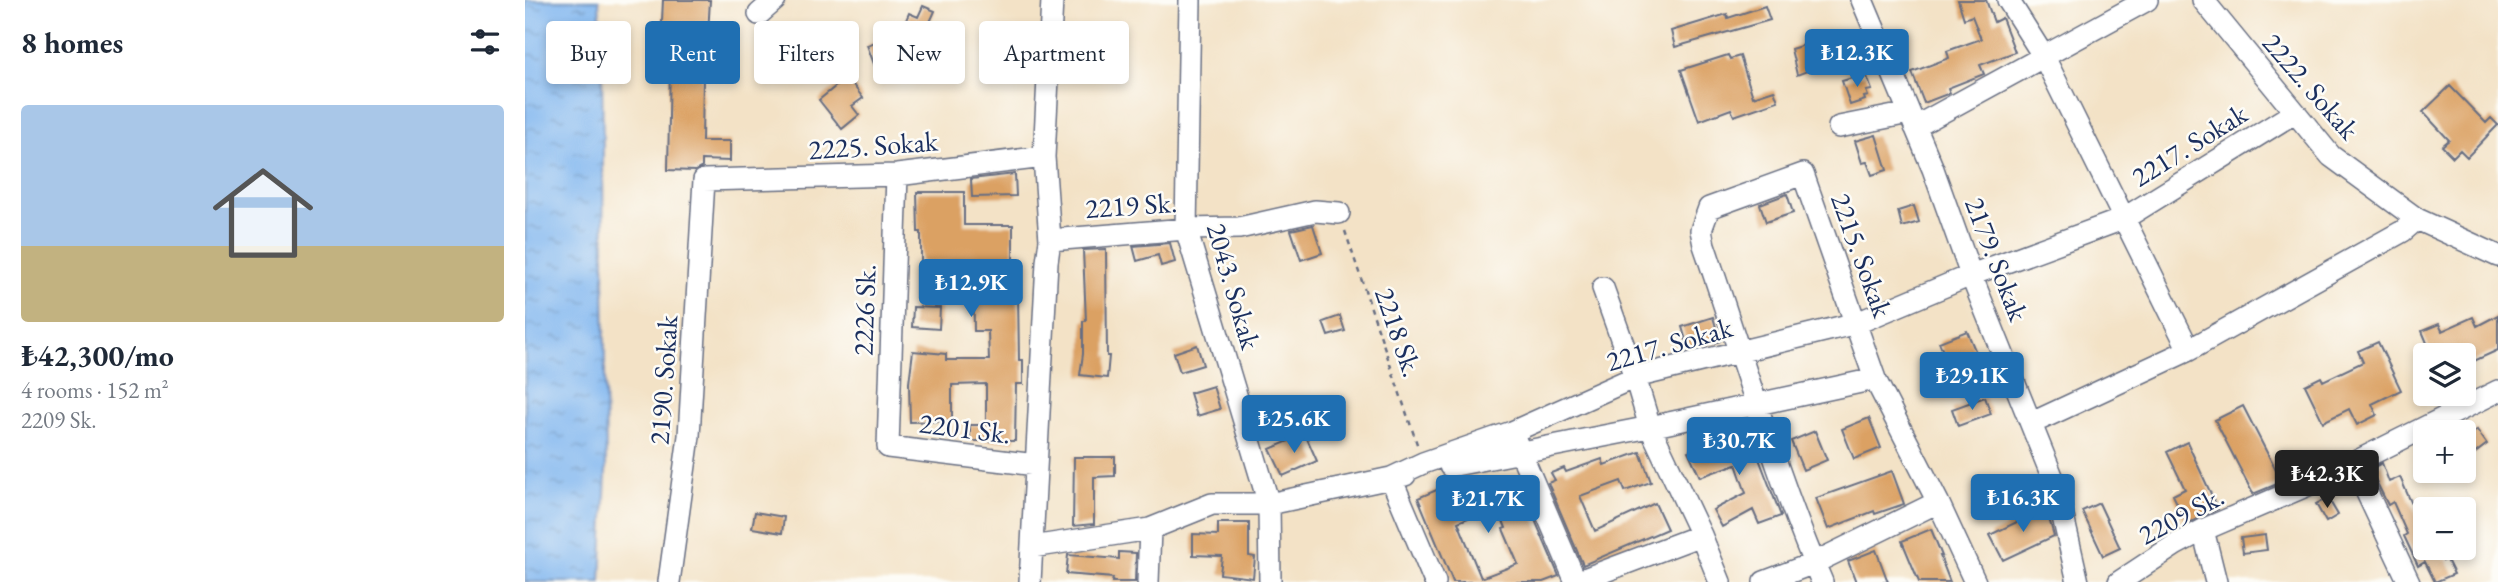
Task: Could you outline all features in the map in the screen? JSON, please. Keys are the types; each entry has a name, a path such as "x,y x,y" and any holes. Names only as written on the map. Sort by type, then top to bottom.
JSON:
{"street":[{"path":"1030,582 1047,262 1051,240 1044,157 1052,0"},
{"name":"2043. Sokak","path":"1190,0 1186,229 1269,504 1270,582"},
{"name":"2179. Sokak","path":"1863,0 2056,486 2078,582"},
{"path":"2008,0 2044,57 2189,350"},
{"path":"1839,127 1912,120 2044,57 2147,0"},
{"name":"2222. Sokak","path":"2203,0 2331,156 2417,219 2498,256"},
{"name":"2217. Sokak","path":"1032,547 1150,529 1212,505 1269,504 1391,478 1423,463 1516,442 1635,377 1857,323 1972,275 2123,219 2294,113"},
{"name":"2225. Sokak","path":"704,180 897,175 1044,157"},
{"name":"2215. Sokak","path":"1741,353 1701,230 1709,208 1803,174 1875,379 1938,502 1975,582"},
{"name":"2226 Sk.","path":"888,447 897,175"},
{"name":"2190. Sokak","path":"669,582 689,436 704,180"},
{"name":"2219 Sk.","path":"1051,240 1186,229 1239,228 1315,211 1339,213"},
{"path":"2032,423 2189,350 2403,231 2417,219"},
{"path":"1603,288 1650,427 1720,582"},
{"path":"1741,353 1755,404 1818,572"},
{"path":"1435,582 1391,478 1516,442 1650,427 1875,379"},
{"name":"2209 Sk.","path":"2119,582 2203,530 2315,482 2498,391"},
{"path":"1516,442 1576,582 1701,536"},
{"name":"2201 Sk.","path":"888,447 1036,465"},
{"path":"2353,463 2409,582"},
{"path":"1764,582 1818,572 1938,502"},
{"path":"1147,582 1150,529"},
{"path":"2203,530 2216,582"}],"path":[{"name":"2218 Sk.","path":"1339,213 1423,463"}],"water":[{"path":"525,0 599,0 600,21 546,21 546,84 602,84 606,473 601,582 525,582"}],"building":[{"path":"663,0 710,0 709,21 662,21"},
{"path":"1958,0 1986,0 1994,22 2002,18 2015,52 1980,65 1984,74 1948,88 1950,93 1924,103 1912,72 1949,58 1947,51 1981,39 1972,16 1964,19"},
{"path":"923,6 935,11 930,21 906,21 909,13 918,17"},
{"path":"1765,6 1770,20 1675,47 1671,31"},
{"path":"1846,32 1851,46 1844,49 1846,56 1797,75 1791,49"},
{"path":"873,43 873,61 867,45"},
{"path":"1728,55 1730,59 1740,56 1753,97 1774,90 1778,101 1734,116 1731,109 1699,121 1681,70"},
{"path":"1866,74 1872,90 1866,91 1868,96 1864,97 1865,100 1850,105 1842,81"},
{"path":"670,84 703,84 702,141 730,141 730,161 702,160 702,167 695,171 668,170"},
{"path":"838,84 852,84 863,98 852,106 859,115 842,129 819,100"},
{"path":"2450,86 2486,123 2491,118 2498,125 2467,157 2460,150 2453,157 2442,146 2449,140 2423,112"},
{"path":"1876,135 1887,170 1872,175 1867,162 1862,163 1855,141"},
{"path":"1015,174 1016,196 972,197 971,179"},
{"path":"917,192 964,192 964,225 1013,225 1013,292 1018,292 1019,360 1023,360 1023,384 1016,384 1015,441 970,441 970,425 986,425 986,384 952,385 952,421 910,422 909,383 913,351 946,354 946,360 989,360 988,331 974,331 973,261 921,262"},
{"path":"1787,194 1793,213 1766,222 1760,204"},
{"path":"1914,206 1919,222 1902,227 1898,211"},
{"path":"1313,225 1322,253 1301,260 1291,230"},
{"path":"1170,243 1175,262 1161,266 1158,255 1137,261 1133,246"},
{"path":"1106,249 1109,356 1107,378 1080,375 1083,321 1086,321 1083,250"},
{"path":"913,307 940,308 939,329 912,327"},
{"path":"2498,315 2498,350 2476,360 2476,343 2427,343 2422,331 2439,324 2442,331 2473,317 2477,326"},
{"path":"1340,316 1345,331 1328,336 1323,322"},
{"path":"1713,317 1720,341 1689,350 1682,327"},
{"path":"1967,331 1977,355 1949,366 1939,342"},
{"path":"2378,342 2401,390 2372,404 2377,415 2357,425 2349,409 2323,422 2305,385 2321,377 2323,381 2363,362 2358,351"},
{"path":"1197,345 1203,365 1180,372 1174,353"},
{"path":"1213,386 1220,409 1197,416 1190,393"},
{"path":"1985,397 1991,414 1958,426 1952,409"},
{"path":"2243,406 2282,482 2253,494 2215,420"},
{"path":"1869,418 1881,448 1854,459 1842,429"},
{"path":"1748,430 1781,516 1759,524 1753,510 1722,527 1713,510 1746,493 1736,464 1700,477 1688,451"},
{"path":"1815,431 1827,460 1803,470 1791,441"},
{"path":"2476,431 2487,444 2476,452"},
{"path":"1305,434 1317,461 1283,476 1270,449"},
{"path":"2187,442 2218,509 2187,524 2173,495 2185,489 2167,452"},
{"path":"1640,452 1651,482 1625,491 1621,481 1580,496 1595,531 1655,503 1667,529 1583,565 1548,483 1555,480 1551,473 1564,468 1566,472 1602,459 1604,465"},
{"path":"1074,457 1115,457 1115,476 1094,477 1094,524 1073,526"},
{"path":"2382,463 2389,482 2400,477 2413,507 2413,555 2393,502 2388,505 2370,469"},
{"path":"1892,471 1904,504 1875,514 1874,511 1828,529 1816,498"},
{"path":"1517,478 1559,576 1543,582 1453,582 1418,498 1441,488 1443,494 1477,480 1482,493","holes":["1497,506 1506,528 1503,529 1518,564 1481,578 1458,522"]},
{"path":"2328,498 2338,515 2326,522 2316,504"},
{"path":"2099,503 2120,548 2103,556 2082,511"},
{"path":"2046,508 2054,536 2003,560 1990,535"},
{"path":"755,512 784,517 782,533 752,528"},
{"path":"1218,523 1249,523 1249,556 1255,557 1253,578 1220,574 1222,556 1193,555 1193,534 1218,535"},
{"path":"1931,529 1950,582 1919,582 1902,541"},
{"path":"2265,535 2267,550 2243,553 2241,538"},
{"path":"1876,550 1888,582 1856,582 1848,561"},
{"path":"1119,552 1136,553 1135,582 1112,582 1113,578 1066,574 1068,555 1119,559"},
{"path":"2415,560 2447,560 2454,574 2435,582 2425,562 2418,566"}]}
